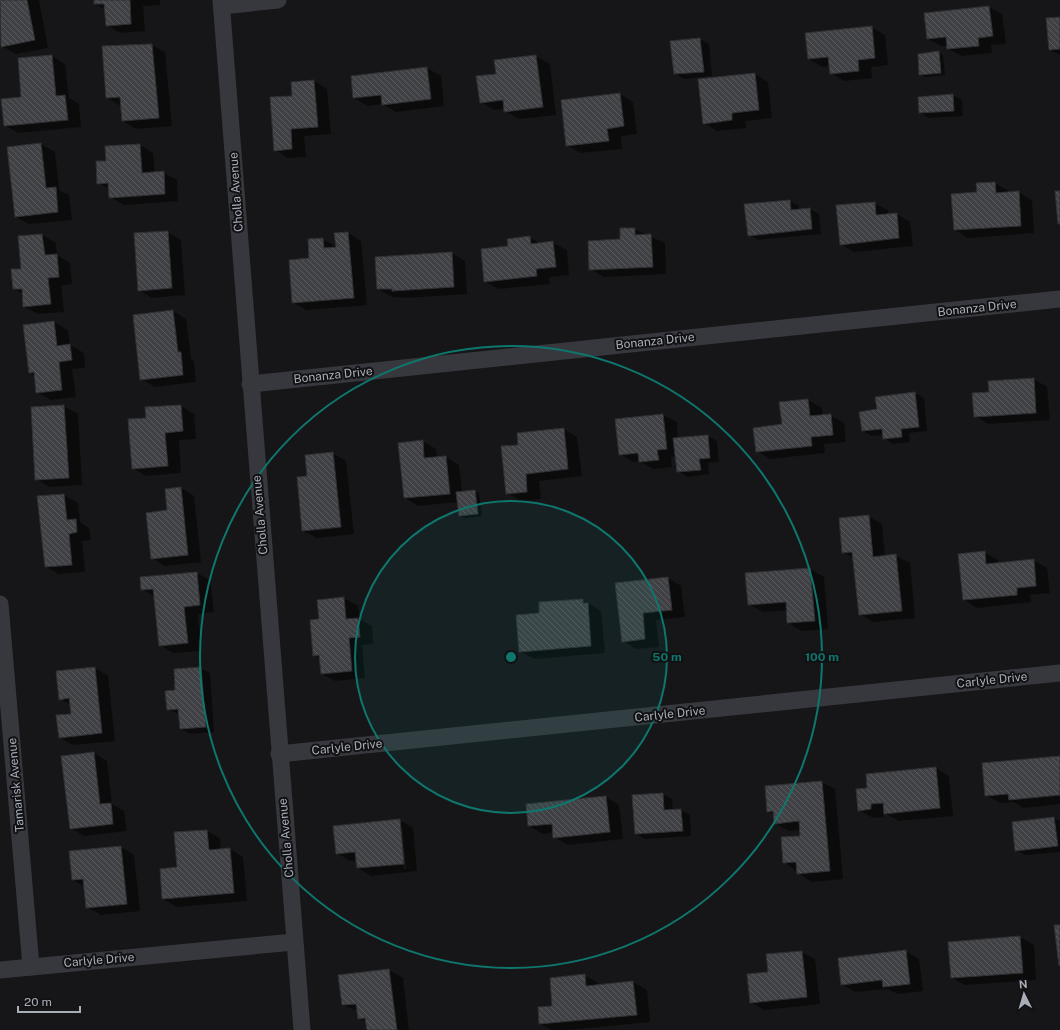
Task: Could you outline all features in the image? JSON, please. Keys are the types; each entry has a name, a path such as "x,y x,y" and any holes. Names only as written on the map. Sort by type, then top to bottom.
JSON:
{"street":[{"path":"221,3 278,0"},
{"name":"Cholla Avenue","path":"221,3 279,754 302,1030"},
{"name":"Bonanza Drive","path":"250,384 1060,299"},
{"name":"Tamarisk Avenue","path":"0,604 5,709 31,967"},
{"name":"Carlyle Drive","path":"279,754 1060,673"},
{"name":"Carlyle Drive","path":"0,970 294,942"}],"building":[{"path":"0,0 27,0 35,40 1,47"},
{"path":"94,0 130,0 131,24 106,26 104,4 94,4"},
{"path":"989,6 993,36 978,38 979,46 947,49 946,37 927,39 924,13"},
{"path":"1060,17 1060,49 1049,50 1046,18"},
{"path":"872,26 875,58 858,60 859,71 830,74 828,57 808,59 805,33"},
{"path":"700,38 704,72 674,74 670,41"},
{"path":"152,44 159,118 122,121 120,97 106,98 102,46"},
{"path":"939,51 941,73 919,75 918,54"},
{"path":"52,55 56,96 65,95 68,120 4,126 1,99 21,97 18,58"},
{"path":"536,55 543,107 504,112 503,100 480,103 476,76 496,74 494,60"},
{"path":"427,67 431,99 382,105 381,95 353,98 351,76"},
{"path":"755,73 759,110 732,113 732,120 703,124 698,79"},
{"path":"314,80 318,127 291,129 292,149 274,151 270,97 292,96 291,82"},
{"path":"620,93 624,126 607,129 609,141 566,146 561,100"},
{"path":"953,94 954,111 919,113 918,97"},
{"path":"41,143 46,188 56,187 58,212 15,217 7,147"},
{"path":"140,144 142,173 164,171 165,194 109,198 108,183 97,184 96,161 106,161 105,146"},
{"path":"995,182 996,193 1019,191 1021,226 954,230 951,194 977,192 976,183"},
{"path":"1055,191 1060,191 1060,224 1058,224"},
{"path":"790,200 791,210 810,208 812,229 748,236 744,204"},
{"path":"875,202 876,215 897,213 899,238 840,245 836,205"},
{"path":"620,228 635,228 635,235 651,234 653,267 589,270 588,241 620,239"},
{"path":"168,231 172,288 138,291 134,233"},
{"path":"348,232 354,298 292,303 289,260 309,258 308,239 323,238 324,248 336,247 334,233"},
{"path":"42,234 45,255 57,254 59,277 48,278 51,304 23,307 22,289 13,289 11,269 21,269 18,236"},
{"path":"530,236 531,244 553,241 556,267 536,269 537,276 484,282 481,249 508,246 507,239"},
{"path":"452,252 454,287 392,291 392,289 377,289 375,257"},
{"path":"173,310 178,352 181,352 183,375 140,380 133,315"},
{"path":"54,321 57,346 70,344 72,360 59,362 62,390 36,393 34,372 29,373 23,325"},
{"path":"1034,378 1036,413 974,417 972,393 989,392 988,381"},
{"path":"915,392 919,427 901,429 902,437 883,439 882,429 862,431 859,412 877,409 875,397"},
{"path":"808,399 810,416 831,414 833,435 811,437 812,446 756,452 753,428 782,424 779,402"},
{"path":"64,405 69,478 35,480 31,407"},
{"path":"181,405 183,431 165,433 168,466 132,469 128,419 146,418 145,407"},
{"path":"663,414 667,449 657,450 659,460 639,462 638,453 619,455 615,419"},
{"path":"564,428 568,469 526,474 527,492 506,494 501,446 518,445 517,433"},
{"path":"708,435 710,458 699,459 701,470 677,472 673,438"},
{"path":"423,440 424,458 446,456 450,494 404,498 398,443"},
{"path":"333,452 341,527 302,531 297,477 307,476 305,455"},
{"path":"181,487 188,555 151,559 146,513 167,510 165,489"},
{"path":"475,490 478,514 459,516 456,492"},
{"path":"64,494 67,520 76,519 77,532 69,534 72,565 45,567 37,496"},
{"path":"869,515 873,557 896,554 902,611 859,615 852,552 842,553 839,518"},
{"path":"985,551 986,564 1034,559 1036,586 1017,588 1017,595 963,600 958,554"},
{"path":"810,568 815,621 787,623 786,602 748,605 745,573"},
{"path":"197,572 200,605 184,607 188,643 159,646 153,589 141,590 140,577"},
{"path":"668,577 672,610 643,613 645,639 622,642 615,583"},
{"path":"344,597 346,619 358,618 360,637 349,638 352,671 321,674 319,655 313,656 310,620 319,619 317,600"},
{"path":"583,599 583,603 588,603 591,646 519,652 516,615 539,613 539,602"},
{"path":"95,667 102,733 59,738 56,715 71,714 69,698 59,700 56,671"},
{"path":"201,667 206,727 180,729 178,709 167,710 165,691 175,690 174,669"},
{"path":"94,752 100,804 111,803 113,824 70,829 61,756"},
{"path":"1060,756 1060,795 1009,800 1008,794 985,796 982,763"},
{"path":"936,767 940,808 884,814 883,803 871,804 871,809 858,811 856,789 867,788 866,774"},
{"path":"822,781 830,871 797,874 796,862 783,863 781,837 800,836 799,821 774,824 773,811 767,812 765,786"},
{"path":"663,793 664,810 681,809 683,831 635,834 632,795"},
{"path":"606,796 610,832 553,838 552,824 528,826 526,804"},
{"path":"1054,817 1058,846 1015,851 1012,822"},
{"path":"400,819 404,864 357,868 355,852 336,854 333,826"},
{"path":"207,830 209,850 230,848 234,893 162,899 160,869 177,867 174,832"},
{"path":"121,846 127,904 86,908 83,879 72,880 69,851"},
{"path":"1054,925 1060,925 1059,966"},
{"path":"1020,936 1023,973 951,978 948,942"},
{"path":"906,950 910,984 883,987 882,980 841,985 838,958"},
{"path":"802,951 807,997 750,1003 747,974 768,972 766,954"},
{"path":"389,969 397,1030 367,1030 365,1018 358,1019 356,1004 342,1005 338,975"},
{"path":"585,974 586,986 633,981 637,1015 539,1024 538,1007 552,1006 550,978"}]}
